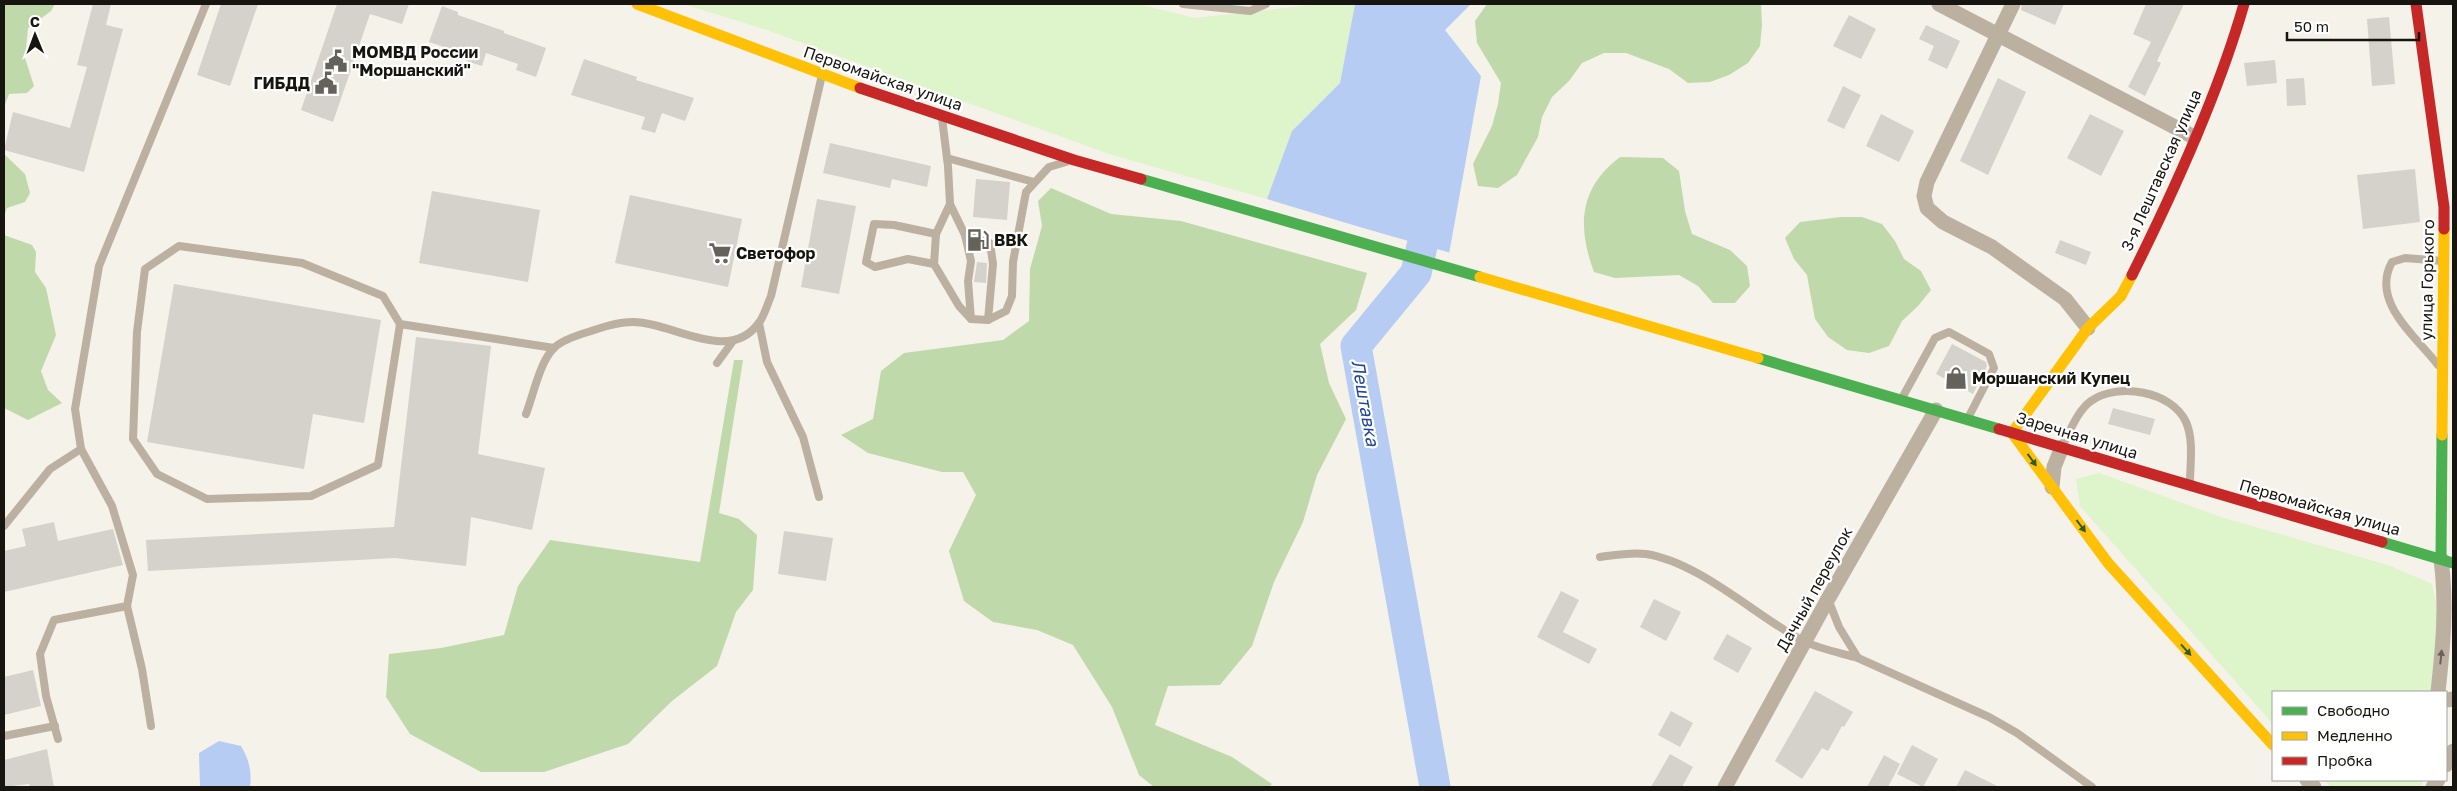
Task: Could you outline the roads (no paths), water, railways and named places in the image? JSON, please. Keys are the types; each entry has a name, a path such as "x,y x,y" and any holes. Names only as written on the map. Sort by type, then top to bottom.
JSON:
{"main road":[{"name":"3-я Лештавская улица","path":"2012,433 2088,328 2121,296 2160,219 2231,50 2244,4"},
{"name":"улица Горького","path":"2416,4 2444,207 2449,261 2442,371 2440,542 2447,561"},
{"name":"Первомайская улица","path":"643,5 822,75 1121,175 1691,338"},
{"name":"Заречная улица","path":"1691,338 2190,485"},
{"path":"2012,433 2126,584 2272,745"},
{"name":"Первомайская улица","path":"2190,485 2447,561"}],"street":[{"path":"1939,4 2194,137"},
{"path":"2013,4 1926,182 1924,196 1927,208 1943,222 1992,247 2065,300 2088,328"},
{"name":"Дачный переулок","path":"1725,787 1828,599 1936,410"},
{"path":"2052,487 2054,467 2062,447"},
{"path":"2438,691 2445,622 2447,561"},
{"path":"2445,622 2453,640"},
{"path":"2447,763 2453,751"}],"lane":[{"path":"151,726 142,669 127,606 134,575 112,506 81,449 75,409 99,266 206,4"},
{"path":"1183,4 1250,11 1266,4"},
{"path":"526,414 542,368 554,348 575,336 611,324 633,322 656,325 712,341 733,341 748,335 760,323 771,296 822,75"},
{"path":"942,116 950,204 965,235 970,261 968,281 971,319"},
{"path":"947,158 1034,182"},
{"path":"950,204 936,234 934,264 959,306 971,319 988,320 1006,311 1012,296 1013,262 1026,192 1049,166 1074,160"},
{"path":"934,264 908,259 875,267 866,262 874,224 894,225 936,234"},
{"path":"965,235 990,244 993,264 988,320"},
{"path":"400,324 378,465 311,496 207,499 157,474 133,439 137,332 146,269 179,246 302,263 383,296 400,324 554,348"},
{"path":"2442,371 2424,347 2401,324 2388,299 2386,273 2392,262 2405,258 2449,261"},
{"path":"760,323 767,362 803,438 819,497"},
{"path":"1901,400 1934,338 1949,332 1989,354 1994,368 1967,419"},
{"path":"717,363 733,341"},
{"path":"2062,447 2080,414 2090,402 2102,395 2116,392 2146,394 2169,403 2180,412 2187,423 2190,438 2190,485"},
{"path":"4,526 50,470 81,449"},
{"path":"2440,542 2453,541"},
{"path":"1600,557 1626,553 1647,554 1666,560 1703,578 1804,642 1858,658 1989,717 2017,733 2092,787"},
{"path":"1828,599 1839,627 1858,658"},
{"path":"58,739 46,696 40,654 54,620 127,606"},
{"path":"4,736 54,726"}],"water":[{"path":"1355,4 1471,4 1445,30 1481,76 1449,254 1267,199 1292,131 1340,83"},
{"path":"219,741 241,746 249,766 251,776 250,787 200,787 199,753"}],"waterway":[{"name":"Лештавка","path":"1431,206 1416,273 1356,346 1435,787"}],"place":[{"name":"МОМВД России \"Моршанский\"","path":"336,61"},
{"name":"ГИБДД","path":"326,83"},
{"name":"ВВК","path":"978,240"},
{"name":"Светофор","path":"720,253"},
{"name":"Моршанский Купец","path":"1956,378"}]}
